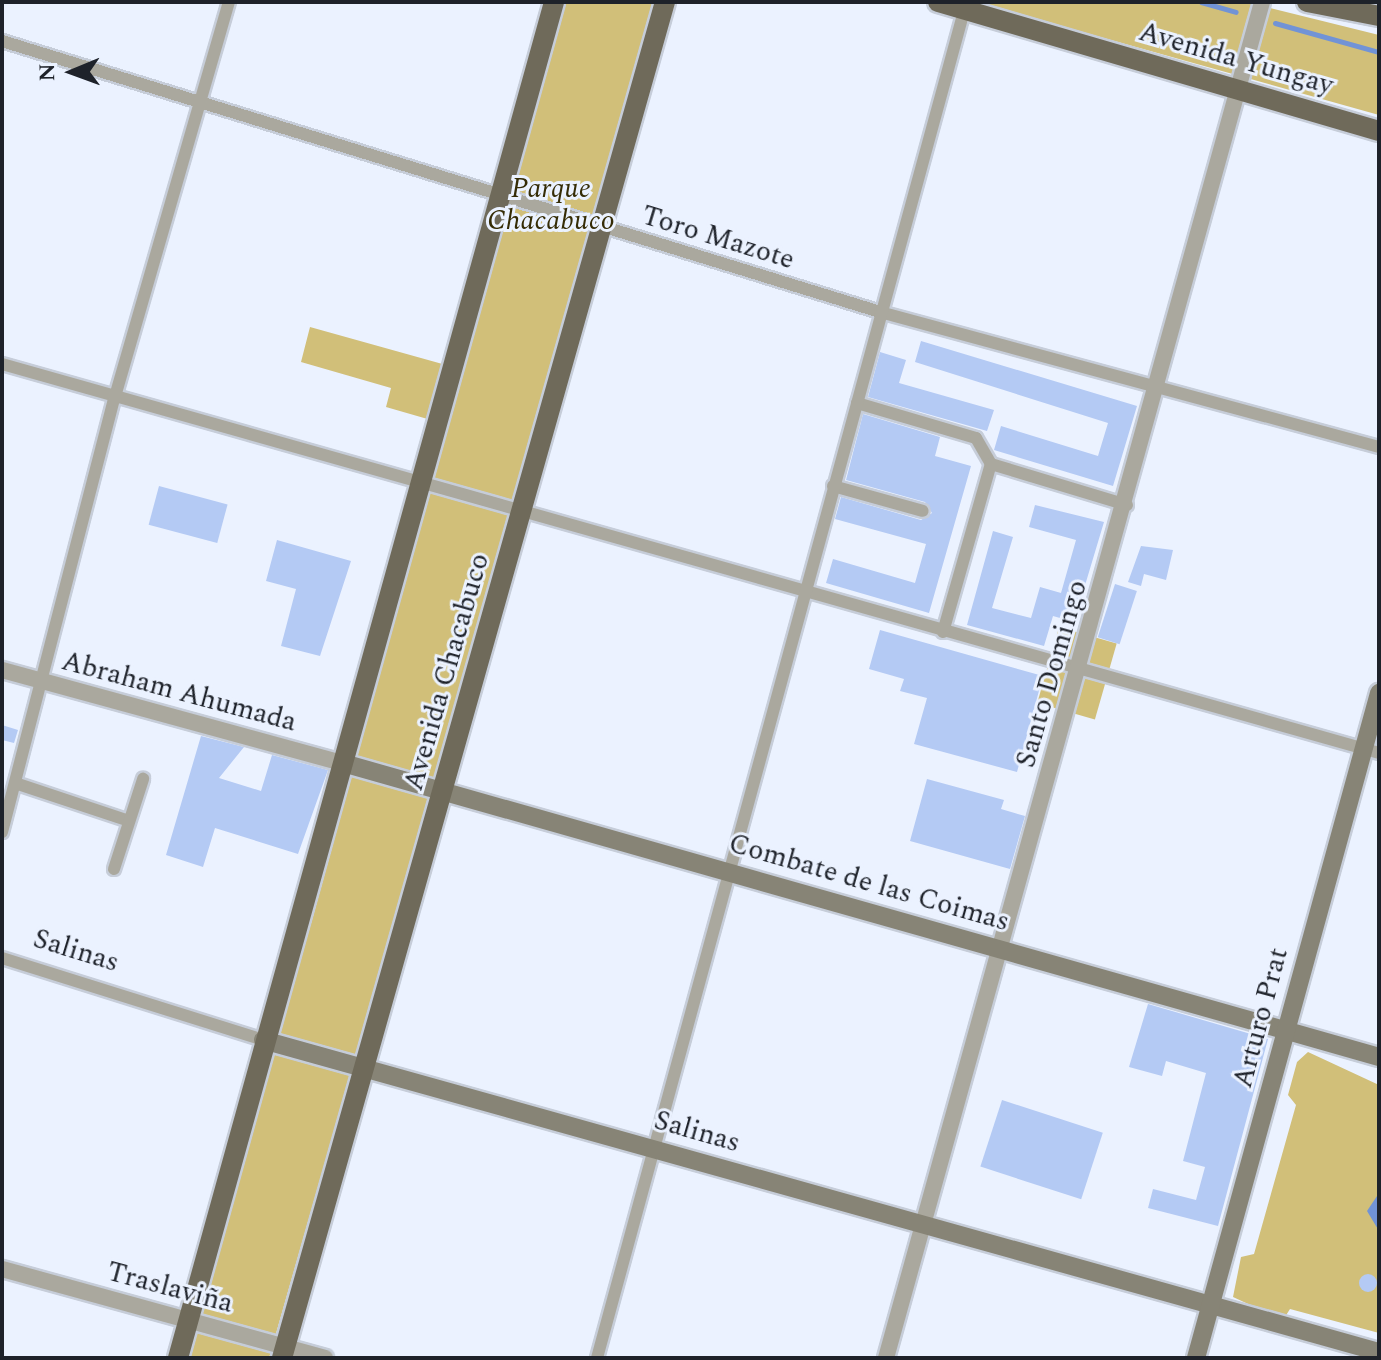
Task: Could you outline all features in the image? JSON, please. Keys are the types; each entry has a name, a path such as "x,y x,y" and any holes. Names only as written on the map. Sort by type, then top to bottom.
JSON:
{"main road":[{"path":"178,1358 263,1040 554,2"},
{"name":"Avenida Chacabuco","path":"283,1352 665,2"},
{"name":"Avenida Yungay","path":"938,2 966,6 1379,131"},
{"path":"1307,2 1379,16"},
{"name":"Arturo Prat","path":"1196,1358 1286,1030 1371,751 1379,693"},
{"name":"Combate de las Coimas","path":"343,763 1379,1057"},
{"name":"Salinas","path":"263,1040 1379,1352"}],"street":[{"path":"2,832 114,400 202,107 229,2"},
{"name":"Santo Domingo","path":"886,1358 1127,505 1242,89 1262,2"},
{"path":"597,1358 732,873 833,486 966,6"},
{"name":"Toro Mazote","path":"2,41 202,107 880,312 1379,447"},
{"path":"2,364 114,400 1371,751"},
{"path":"857,403 976,438 991,464 1127,505"},
{"path":"943,632 991,464"},
{"path":"833,486 923,511"},
{"name":"Abraham Ahumada","path":"2,670 343,763"},
{"path":"114,869 143,779"},
{"path":"15,783 129,821"},
{"name":"Salinas","path":"2,958 263,1040"},
{"name":"Traslaviña","path":"2,1269 188,1320 283,1352 325,1358"}],"green space":[{"name":"Parque Chacabuco","path":"564,2 657,2 269,1358 182,1358 312,920"},
{"path":"975,2 1246,2 1379,35 1379,115"},
{"path":"310,327 446,365 431,420 386,407 391,388 301,362"},
{"path":"1059,627 1117,644 1095,719 1037,703"},
{"path":"1308,1052 1379,1085 1379,1333 1290,1309 1283,1320 1233,1297 1241,1257 1254,1254 1296,1105 1288,1095 1297,1062"}],"water":[{"path":"1379,1193 1379,1231 1367,1211"}],"building":[{"path":"921,341 1137,406 1113,486 994,450 1001,426 1098,456 1108,423 915,362"},
{"path":"880,352 906,360 899,383 994,410 987,431 868,397"},
{"path":"863,414 940,437 935,456 971,466 929,613 826,583 833,559 915,583 926,544 835,519 841,497 921,520 932,513 925,502 846,480"},
{"path":"159,486 228,504 217,543 149,525"},
{"path":"1035,505 1104,522 1074,622 1053,616 1044,646 967,625 993,531 1013,537 992,608 1031,618 1040,587 1061,593 1076,540 1029,527"},
{"path":"277,540 351,561 320,656 281,646 296,589 266,581"},
{"path":"1141,546 1173,550 1166,580 1144,574 1141,586 1128,582"},
{"path":"1115,584 1137,591 1120,644 1098,637"},
{"path":"880,630 1043,676 1017,772 914,744 927,698 900,691 904,679 869,669"},
{"path":"2,725 18,730 14,743 2,740"},
{"path":"201,736 244,747 219,778 261,791 272,755 328,770 298,854 215,828 203,867 166,855"},
{"path":"927,779 1004,800 1001,809 1025,816 1010,869 910,841"},
{"path":"1148,1004 1268,1039 1218,1226 1148,1208 1153,1189 1196,1200 1205,1167 1183,1161 1206,1073 1166,1061 1162,1076 1129,1067"},
{"path":"1002,1100 1103,1133 1081,1199 980,1167"},
{"path":"1368,1274 1377,1283 1368,1292 1359,1283"}],"waterway":[{"path":"1201,2 1236,12"},
{"path":"1275,23 1379,52"}]}
